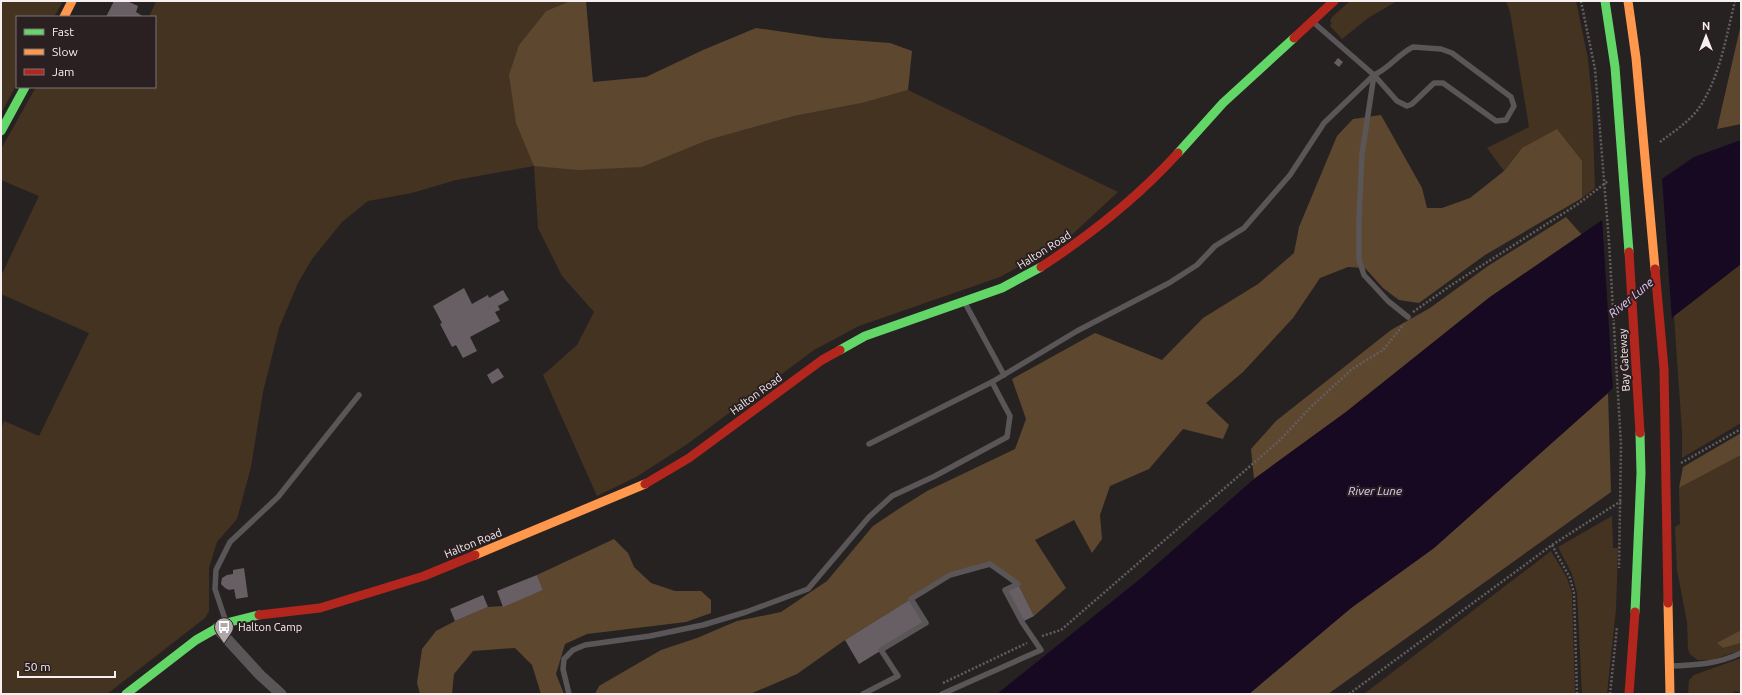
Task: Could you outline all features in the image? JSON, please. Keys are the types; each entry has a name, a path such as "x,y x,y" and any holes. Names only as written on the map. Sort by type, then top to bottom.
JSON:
{"main road":[{"path":"64,16 72,1"},
{"name":"Halton Road","path":"126,694 196,640 222,626 259,615 320,608 424,576 638,488 689,458 822,360 865,336 1002,288 1041,267 1079,242 1159,174 1223,103 1334,1"},
{"name":"Bay Gateway","path":"1605,1 1609,81 1626,206 1638,383 1641,473 1638,515 1634,643 1630,694"},
{"path":"1628,1 1636,58 1664,369 1665,500 1670,694"},
{"path":"1,131 24,88"}],"street":[{"path":"222,626 260,675 281,694"}],"lane":[{"path":"869,444 992,382 1077,331 1169,283 1197,265 1215,246 1244,228 1290,176 1324,123 1374,76 1385,70 1404,51 1413,47 1441,49 1452,53 1511,97 1514,106 1506,120 1496,121 1443,83 1434,83 1412,104 1407,106 1397,101 1374,76 1312,21"},
{"path":"1374,76 1362,154 1359,260 1364,275 1388,301 1408,317"},
{"path":"964,301 1004,375"},
{"path":"569,694 563,669 564,659 573,650 585,645 650,636 703,625 746,612 808,589 869,517 892,496 935,476 1008,437 1010,416 992,382"},
{"path":"222,626 215,589 216,570 230,542 278,497 359,395"},
{"path":"863,694 898,676 881,650 926,623 911,599 950,575 990,564 1018,584 1005,590 1022,622 1041,650 942,694"},
{"path":"1670,666 1717,663 1741,653"}],"path":[{"path":"1581,1 1589,38 1598,94 1618,374 1621,445 1619,572"},
{"path":"1657,145 1685,123 1708,93 1715,78 1735,1"},
{"path":"941,685 946,680 1046,634 1061,630 1279,441 1312,406 1352,368 1383,350 1398,334 1408,317 1421,306 1446,288 1578,204 1609,181"},
{"path":"1349,694 1552,545 1570,578 1574,593 1577,694"},
{"path":"1610,694 1617,626"}],"shaded area":[{"path":"1,1 63,1 55,16 16,16 16,86 1,113"},
{"path":"156,1 570,1 546,11 519,45 642,167 708,140 794,116 862,103 908,90 1118,192 1065,241 1000,277 859,326 814,350 686,445 636,477 597,496 543,375 577,345 594,312 562,276 538,228 534,166 456,180 412,193 368,201 342,222 312,259 298,283 279,328 263,392 251,467 237,519 217,542 209,568 209,611 205,618 107,694 1,694 1,430 4,421 39,436 89,333 1,294 1,276 39,196 1,180 1,149 35,88 156,88 156,16 149,16"},
{"path":"570,1 586,1 593,82 646,77 703,50 756,28 825,38 890,43 912,51 908,90 862,103 794,116 708,140 642,167 578,170 534,166 516,123 509,75 519,45 546,11"},
{"path":"1350,1 1397,1 1368,18 1342,39 1330,26 1332,23 1330,22 1332,17"},
{"path":"1506,1 1576,1 1588,59 1592,98 1595,188 1582,198 1581,161 1522,148 1504,171 1487,148 1529,127 1510,12"},
{"path":"1741,24 1741,124 1717,129"},
{"path":"1381,115 1422,188 1427,208 1442,208 1470,198 1504,171 1522,148 1557,129 1582,161 1582,198 1485,255 1419,303 1399,300 1383,288 1365,268 1348,267 1320,278 1293,318 1243,372 1206,403 1229,425 1223,439 1183,429 1149,469 1110,486 1100,515 1102,539 1092,553 1074,520 1035,540 1066,588 1034,616 1018,584 990,564 950,575 845,640 797,674 750,694 595,694 599,686 661,650 697,638 737,621 781,612 827,581 873,526 927,491 1015,449 1026,419 1012,379 1095,333 1162,360 1203,318 1258,284 1294,253 1299,227 1337,136 1353,119"},
{"path":"1566,217 1582,235 1490,297 1346,412 1254,479 1251,449 1276,421 1391,330 1430,308 1488,266"},
{"path":"1741,264 1741,423 1682,458 1682,431 1674,316"},
{"path":"1608,393 1611,492 1328,694 1249,694 1351,608 1434,548"},
{"path":"1741,433 1741,455 1679,488 1683,467"},
{"path":"1741,455 1741,630 1718,643 1723,648 1741,643 1741,650 1712,660 1698,660 1690,654 1688,649 1687,622 1677,570 1675,527 1680,524 1679,488"},
{"path":"1612,516 1613,548 1618,548 1616,609 1607,694 1582,694 1577,593 1572,574 1558,547"},
{"path":"614,539 628,553 634,567 651,583 675,591 701,591 711,600 711,613 686,622 587,634 565,644 556,674 564,694 541,694 532,665 515,648 473,651 454,674 452,694 420,694 417,683 422,649 436,631 488,607 503,606 543,590 537,575"},
{"path":"1551,551 1567,578 1572,593 1575,694 1364,694"},
{"path":"1741,630 1741,643 1723,648 1717,643"},
{"path":"1741,658 1741,693 1735,691 1732,694 1688,694 1689,680 1694,675"}],"water":[{"name":"River Lune","path":"1741,140 1741,264 1674,316 1608,393 1434,548 1351,608 1249,694 997,694 1140,579 1254,479 1346,412 1490,297 1694,157"}],"pier":[{"path":"1662,177 1672,321 1613,390 1602,218"}],"building":[{"path":"114,1 127,1 138,6 136,12 142,16 106,16"},
{"path":"1338,58 1343,62 1339,67 1334,63"},
{"path":"464,288 472,304 488,295 489,298 503,290 509,300 498,306 500,310 495,312 500,321 470,337 477,351 463,358 456,345 452,347 440,324 442,323 433,306"},
{"path":"498,368 504,377 492,384 487,375"},
{"path":"244,568 248,597 236,599 234,589 229,590 221,584 222,578 233,574 233,570"},
{"path":"537,575 543,590 503,607 497,591"},
{"path":"1018,584 1034,616 1022,622 1005,590"},
{"path":"483,595 488,607 455,621 450,609"},
{"path":"911,599 926,623 859,664 845,640"}],"traffic: fast":[{"path":"1605,1 1615,67 1629,252"},
{"path":"1178,153 1223,103 1294,38"},
{"path":"1,131 24,88"},
{"path":"840,350 865,336 1002,288 1041,267"},
{"path":"1635,612 1641,473 1640,433"},
{"path":"126,694 196,640 226,623 259,615"}],"traffic: slow":[{"path":"64,16 72,1"},
{"path":"1628,1 1636,58 1655,269"},
{"path":"475,555 645,484"},
{"path":"1668,603 1670,694"}],"traffic: jam":[{"path":"1294,38 1334,1"},
{"path":"1041,267 1077,242 1130,200 1178,153"},
{"path":"1629,252 1640,433"},
{"path":"1655,269 1664,369 1668,603"},
{"path":"645,484 689,458 822,360 840,350"},
{"path":"259,615 320,608 424,576 475,555"},
{"path":"1629,694 1635,612"}],"place":[{"name":"Halton Camp","path":"224,644"}]}
